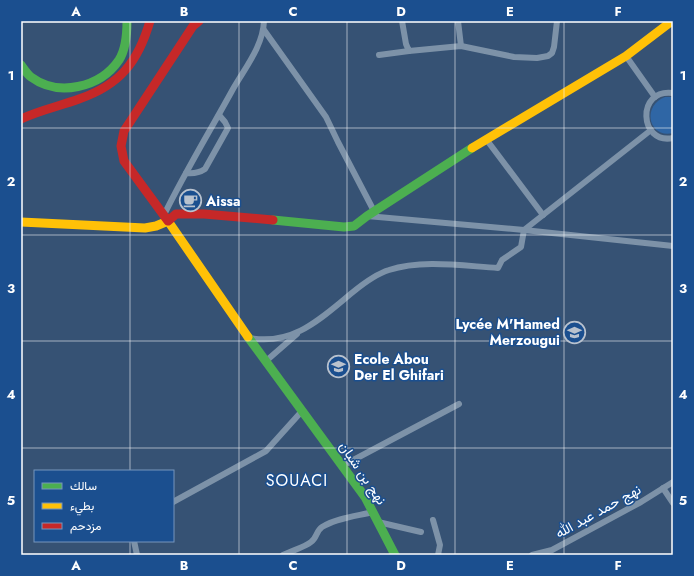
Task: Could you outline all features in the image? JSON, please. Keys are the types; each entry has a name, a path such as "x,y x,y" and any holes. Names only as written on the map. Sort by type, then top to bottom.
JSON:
{"main road":[{"path":"21,65 31,77 47,85 60,88 77,87 97,80 108,74 120,60 125,46 127,21"},
{"path":"21,119 39,111 94,93 109,85 127,70 140,52 150,21"},
{"name":"نهج بن شبان","path":"199,21 191,25 124,131 121,146 124,161 166,218 249,338 365,497 395,555"},
{"path":"21,222 145,228 156,226 166,218 176,214 204,214 344,227 354,226 486,139 626,56 672,21"}],"street":[{"path":"166,218 186,173 257,48 264,30 264,21"},
{"path":"402,21 406,44 409,51"},
{"path":"458,21 461,46"},
{"path":"379,56 409,51 461,46 514,57 537,58 548,56 552,53 554,47 557,21"},
{"path":"264,30 326,118 373,214 673,246"},
{"path":"626,56 655,97"},
{"path":"673,93 668,92 655,97 648,105 646,113 646,121 654,134 662,138 673,138"},
{"path":"186,173 194,174 206,169 228,128 219,115"},
{"path":"266,361 300,332 316,322 370,279 389,270 405,266 430,264 498,268 502,260 521,247 524,230 651,130"},
{"path":"486,139 543,215"},
{"path":"249,338 267,340 300,332"},
{"path":"342,466 459,404"},
{"path":"174,501 266,451 302,411"},
{"name":"نهج حمد عبد الله","path":"532,555 552,550 641,502 673,482"},
{"path":"663,488 673,503"},
{"path":"282,555 312,542 317,531 321,527 339,520 374,512"},
{"path":"433,520 440,545 438,555"},
{"path":"378,522 421,532"},
{"path":"134,542 137,555"}],"shaded area":[{"path":"665,97 673,97 673,133 665,134 658,131 654,127 651,121 651,114 657,101"}],"traffic: fast":[{"path":"21,65 31,77 53,87 66,88 90,83 111,70 119,60 125,46 127,21"},
{"path":"273,220 344,227 354,226 472,148"},
{"path":"248,337 365,497 395,555"}],"traffic: slow":[{"path":"472,148 626,56 672,21"},
{"path":"21,222 145,228 156,226 168,221 248,337"}],"traffic: jam":[{"path":"21,119 35,113 72,102 106,87 116,79 133,60 140,49 150,21"},
{"path":"199,21 193,26 124,131 121,146 124,161 168,221 176,214 204,214 273,220"}],"place":[{"name":"Aissa","path":"190,201"},
{"name":"Lycée M'Hamed Merzougui","path":"575,332"},
{"name":"Ecole Abou Der El Ghifari","path":"338,367"}],"district":[{"name":"SOUACI","path":"297,480"}]}
